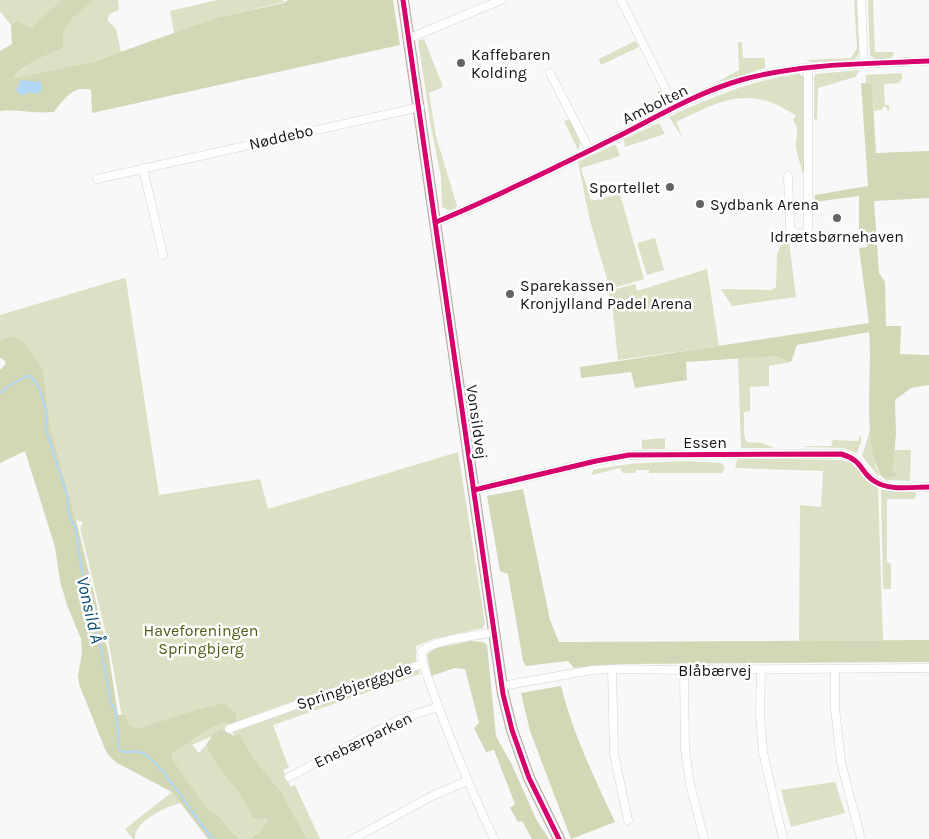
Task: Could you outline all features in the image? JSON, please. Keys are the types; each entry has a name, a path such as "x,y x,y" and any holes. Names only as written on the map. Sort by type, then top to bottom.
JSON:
{"main road":[{"name":"Vonsildvej","path":"403,0 420,107 502,686 512,730 529,778 559,839"}],"street":[{"path":"410,38 501,0"},
{"name":"Ambolten","path":"621,0 675,108"},
{"path":"861,0 864,64"},
{"name":"Ambolten","path":"436,222 500,194 675,108 739,81 771,73 808,68 929,61"},
{"path":"788,176 790,229 795,233 802,234 807,232 808,228 808,68"},
{"path":"550,73 590,151"},
{"name":"Nøddebo","path":"97,179 420,107"},
{"path":"143,168 163,255"},
{"name":"Essen","path":"474,490 596,460 629,455 840,454 851,457 860,464 872,480 880,484 894,487 929,487"},
{"name":"Springbjerggyde","path":"229,729 324,695 423,664 421,652 426,647 495,632"},
{"path":"423,664 467,781 494,839"},
{"name":"Blåbærvej","path":"502,686 592,670 612,669 929,668"},
{"path":"612,669 614,754 628,820"},
{"path":"836,669 835,708 840,754 861,839"},
{"path":"684,670 686,750 690,784 704,839"},
{"path":"761,670 760,716 763,752 783,839"},
{"name":"Enebærparken","path":"289,777 400,719 438,707"},
{"path":"353,839 432,796 467,781"}],"green space":[{"path":"0,0 61,0 32,27 18,21 11,25 0,11"},
{"path":"61,0 94,0 73,18 64,31 63,48 29,64 12,79 96,61 215,18 284,3 288,0 393,0 400,45 92,113 91,90 85,89 74,91 54,112 0,111 0,51 12,44 11,25 18,21 32,27"},
{"path":"94,0 118,0 119,10 110,14 108,21 116,29 121,52 95,61 11,80 36,61 63,48 64,31 73,18"},
{"path":"217,0 282,0 285,2 215,18 174,33 170,11"},
{"path":"854,0 858,0 860,50 857,56 849,61 811,62 807,60 851,58 857,48"},
{"path":"868,0 873,0 875,52 894,52 890,58 875,59 870,55"},
{"path":"424,39 443,87 429,93 436,136 457,206 455,209 449,210 442,207 441,177 431,127 418,41"},
{"path":"635,41 639,47 601,65 599,59"},
{"path":"738,42 742,42 743,58 765,58 765,68 719,81 739,70"},
{"path":"860,70 855,77 818,88 817,120 814,119 814,77 816,74"},
{"path":"902,73 902,79 899,83 884,84 885,105 889,105 889,111 887,111 887,107 883,107 882,110 874,111 872,84 866,84 866,75"},
{"path":"799,74 803,76 805,81 805,171 802,172 796,148 797,131 793,120 796,116 779,106 764,100 750,98 722,102 708,107 676,122 684,140 669,117 732,90 765,80"},
{"path":"861,83 872,84 876,153 929,151 929,198 874,201 879,273 885,282 886,326 901,326 900,354 929,355 929,385 911,388 895,400 896,433 892,468 897,475 895,477 882,477 872,446 869,407 869,332 797,345 791,362 775,356 686,362 687,380 635,388 631,372 581,378 580,367 869,323 859,248 867,247 867,234 859,234 859,196 814,202 815,195 868,186"},
{"path":"657,91 660,91 665,102 662,108 629,124 626,115 661,98"},
{"path":"570,119 579,138 580,146 578,150 564,121"},
{"path":"659,123 665,134 625,147 624,139"},
{"path":"616,145 620,156 581,168 591,201 620,194 644,279 610,289 590,221 578,162"},
{"path":"786,235 789,241 796,297 732,306 721,289 771,290 776,287 777,254"},
{"path":"655,238 664,270 647,275 637,243"},
{"path":"707,269 719,346 618,360 612,303 608,291 635,284 637,291"},
{"name":"Haveforeningen Springbjerg","path":"124,278 126,280 159,495 260,479 268,509 458,452 485,623 483,628 433,639 416,646 416,663 420,674 273,725 289,768 283,770 291,787 295,785 320,839 307,839 282,793 252,756 240,734 234,736 232,730 229,729 192,745 199,753 206,745 216,764 248,807 252,817 268,821 258,833 249,839 240,839 232,833 221,818 206,807 171,759 154,757 122,717 110,650 80,528 83,522 76,520 50,426 43,371 9,337 0,340 0,315"},
{"path":"15,337 25,343 43,371 50,426 78,528 108,651 118,715 125,715 130,725 134,728 140,728 224,703 236,714 236,721 230,724 223,722 212,727 173,752 171,758 206,807 221,818 232,833 240,839 208,839 172,792 117,763 109,756 105,749 79,684 78,676 82,652 81,639 67,605 60,581 55,547 25,451 0,463 0,370 6,364 0,358 0,340"},
{"path":"775,356 791,362 769,366 769,386 750,387 750,411 744,412 746,442 762,443 774,448 741,448 738,358"},
{"path":"870,430 876,468 879,472 879,477 862,456"},
{"path":"859,435 862,439 857,453 843,448 805,447 831,446 833,440 859,441"},
{"path":"665,438 665,449 642,449 642,440"},
{"path":"895,450 911,450 910,481 886,480 882,477 896,477 892,468"},
{"path":"741,458 841,460 854,464 865,480 878,488 883,640 799,641 800,505 821,507 823,471 735,468 737,460"},
{"path":"688,461 720,463 724,465 724,469 722,473 649,473 649,470 636,470 636,473 623,473 620,468 592,475 593,470 617,466 652,462"},
{"path":"523,489 550,620 559,642 929,640 929,662 621,664 574,668 568,661 526,666 523,661 508,574 500,571 487,496"},
{"path":"881,490 914,491 916,494 914,499 887,499 887,562 891,564 891,589 883,589"},
{"path":"471,641 483,642 487,645 496,736 512,765 537,821 549,839 532,839 522,821 518,822 510,808 515,804 494,750 486,752 474,728 479,723 465,669 455,668 431,676 427,654 436,648"},
{"path":"561,686 578,738 615,822 571,839 530,731 521,693"},
{"path":"221,729 234,736 240,734 252,756 282,793 307,839 249,839 258,833 268,821 252,817 248,807 211,755 206,745 213,734"},
{"path":"835,782 845,813 791,827 781,790"},
{"path":"172,792 181,803 159,811 145,821 139,827 135,839 133,839 125,829"}],"water":[{"path":"21,80 41,82 42,89 37,94 29,92 23,95 19,94 16,90"}],"waterway":[{"name":"Vonsild Å","path":"0,393 28,375 40,391 45,406 45,427 67,495 69,515 76,530 85,594 102,654 111,703 115,709 119,749 123,752 140,752 150,758 168,778 213,839"}],"cycle path":[{"path":"403,0 503,694 512,730 529,778 559,839"},
{"path":"436,222 506,191 680,104 725,85 764,74 811,67 929,61"},
{"path":"474,490 629,455 841,454 858,463 869,477 880,484 901,488 929,487"}],"place":[{"name":"Kaffebaren Kolding","path":"461,63"},
{"name":"Sportellet","path":"670,187"},
{"name":"Sydbank Arena","path":"700,204"},
{"name":"Idrætsbørnehaven","path":"837,218"},
{"name":"Sparekassen Kronjylland Padel Arena","path":"510,294"}]}
